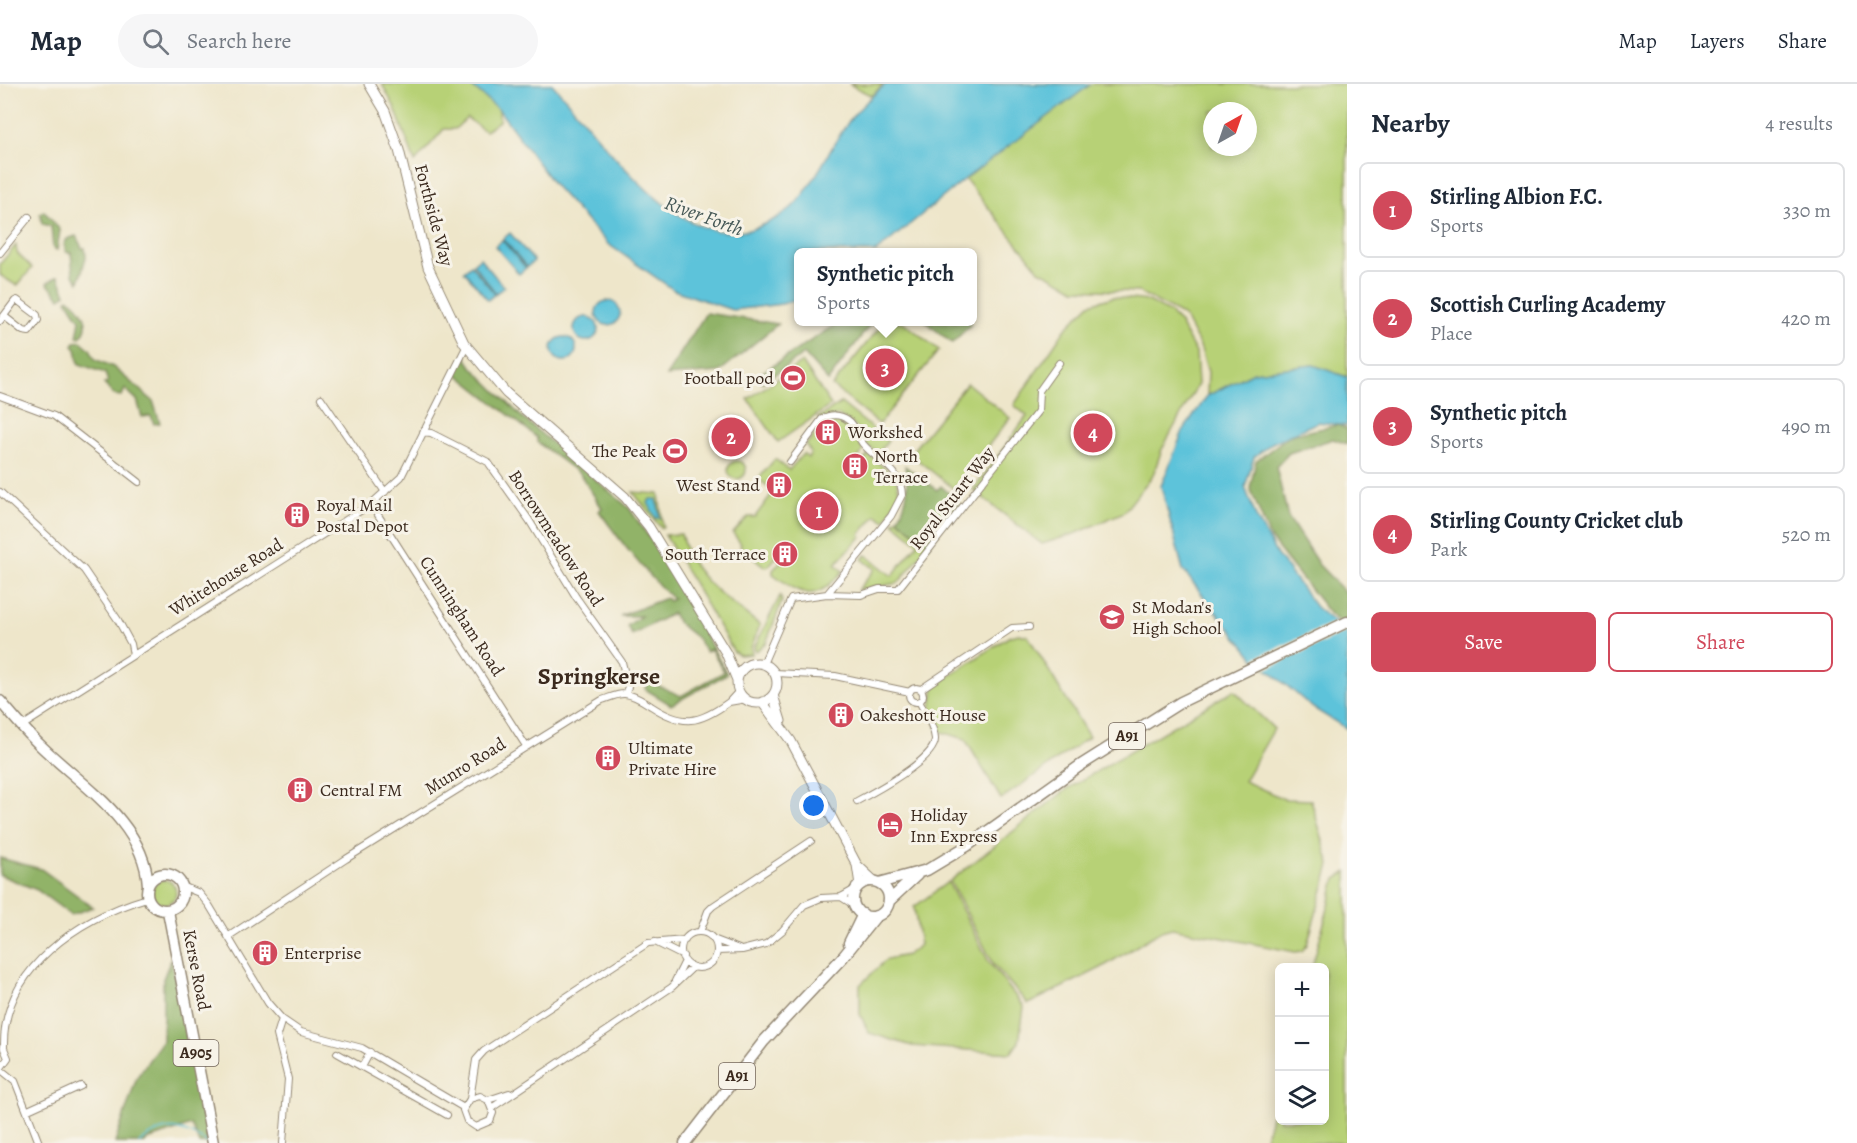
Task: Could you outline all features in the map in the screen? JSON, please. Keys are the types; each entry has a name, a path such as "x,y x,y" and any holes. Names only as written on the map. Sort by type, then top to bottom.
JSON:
{"main road":[{"name":"A91","path":"686,1143 764,1041 843,957 876,916 884,912 889,901 917,874 967,846 1072,771 1148,722 1245,670 1347,622"},
{"path":"0,701 22,726 118,818 147,867 147,898 153,906 168,910 181,902 182,886 175,877 147,867"},
{"path":"148,885 154,877 164,874"},
{"name":"A91","path":"843,957 859,910 854,897 858,887 917,874"},
{"path":"876,882 887,890 889,901"},
{"name":"Kerse Road","path":"168,910 213,1143"},
{"path":"859,910 876,916"}],"street":[{"name":"Forthside Way","path":"369,84 385,111 399,150 428,267 467,345 506,393 625,497 657,538 726,653 737,680"},
{"path":"0,253 29,217"},
{"path":"17,300 37,315 38,320 28,332 23,332 2,319 17,300"},
{"name":"Whitehouse Road","path":"22,726 371,504 401,477 467,345"},
{"name":"Royal Stuart Way","path":"763,664 792,599 827,594 861,595 879,589 898,589 1038,411 1039,391 1059,363"},
{"path":"0,396 54,416 140,482"},
{"path":"321,398 385,492"},
{"path":"790,462 822,419 834,415 851,422 864,446 900,479 900,502 827,594"},
{"name":"Borrowmeadow Road","path":"423,432 431,433 488,462 529,520 576,597 622,662 628,687 625,694"},
{"path":"0,492 84,570 118,620 131,644 133,655"},
{"name":"Cunningham Road","path":"371,504 526,746"},
{"path":"910,692 914,688 921,689 1012,627 1029,627"},
{"path":"726,653 748,664 763,664 775,673 834,676 910,692"},
{"path":"746,699 739,691 737,680 748,664"},
{"path":"762,702 773,695 777,684 775,673"},
{"path":"919,701 923,695 921,689"},
{"path":"625,694 640,699 672,718 693,721 708,718 739,691"},
{"path":"910,692 912,700 919,701"},
{"name":"Munro Road","path":"229,936 330,869 526,746 602,700 625,694"},
{"path":"773,695 783,726 857,865 876,882"},
{"path":"729,702 746,699 762,702 783,726"},
{"path":"857,801 908,770 933,750 935,741 931,726 919,701"},
{"path":"464,1108 470,1099 476,1060 484,1051 648,943 685,940 700,932 713,906 811,841"},
{"path":"717,951 742,950 766,944 804,905 821,898 841,897 858,887 857,865"},
{"name":"Kerse Road","path":"182,886 199,893 229,936 268,1003 282,1019"},
{"path":"841,897 859,910"},
{"path":"39,1143 15,1081 0,1069 8,1058 2,1045 10,1008 36,964 54,946 79,927 147,898"},
{"path":"700,932 742,950"},
{"path":"655,942 693,967 704,968 711,964 717,951 713,939"},
{"path":"672,987 684,959 685,940"},
{"path":"283,1143 288,1079 277,1035 282,1019 301,1032 370,1052 464,1108 467,1121 476,1126 490,1121 493,1107 672,987 693,967"},
{"path":"362,1067 370,1052"},
{"path":"337,1053 447,1115"},
{"path":"475,1075 480,1096"},
{"path":"28,1110 81,1086"},
{"path":"488,1100 515,1091"},
{"path":"470,1099 480,1096 488,1100 493,1107"}],"green space":[{"path":"382,84 469,84 499,110 499,121 485,131 467,118 455,129 444,129 415,162 395,108"},
{"path":"849,84 883,84 872,96"},
{"path":"1091,84 1347,84 1347,377 1313,365 1254,372 1207,396 1208,372 1200,346 1184,316 1139,292 1075,289 1039,270 965,179"},
{"path":"44,211 60,230 57,250 53,248 51,226 42,224 40,213"},
{"path":"76,236 82,248 85,248 86,257 79,282 73,275 71,253 66,252 64,244 67,239"},
{"path":"16,245 17,253 32,268 17,286 0,275 0,264"},
{"path":"58,276 66,294 60,298 47,283"},
{"path":"1113,297 1148,301 1169,312 1179,322 1196,353 1198,384 1162,449 1153,475 1124,512 1077,533 1042,544 973,490 1027,416 1014,405 1065,329 1090,304"},
{"path":"68,298 81,311 86,321 86,327 80,337 77,337 80,320 67,300"},
{"path":"706,313 778,324 719,372 666,376"},
{"path":"833,326 869,326 828,381 804,354 762,383 757,376"},
{"path":"881,326 908,326 939,350 879,424 832,386"},
{"path":"931,326 969,326 952,343"},
{"path":"81,341 90,349 95,359 113,367 153,401 160,423 154,424 151,416 142,417 137,400 125,389 122,396 114,395 104,384 108,382 105,373 79,364 76,349 73,346 75,342"},
{"path":"465,356 473,368 525,420 629,508 659,552 727,674 671,705 645,689 648,681 681,696 724,672 711,649 706,652 697,638 679,623 673,613 632,635 627,626 641,616 620,616 666,598 669,601 673,599 643,568 616,534 599,511 602,508 580,474 537,442 537,438 529,431 456,373"},
{"path":"802,362 831,405 778,442 748,399"},
{"path":"967,383 1010,418 954,489 910,454"},
{"path":"841,403 888,441 880,451 871,449 856,427 839,415 820,420 818,418"},
{"path":"828,419 841,420 851,428 863,451 856,461 861,465 868,454 896,478 900,494 885,521 876,515 860,534 861,537 835,564 843,571 833,581 817,592 801,592 773,574 773,570 781,561 776,557 769,566 765,567 740,546 741,544 733,533 748,517 755,517 774,491 758,479 775,459 789,470 803,454 808,458 811,453 806,445 818,431 822,433 828,425 823,428 822,426"},
{"path":"1338,425 1347,429 1347,444 1333,439 1289,453 1276,467 1288,517 1319,565 1347,594 1347,629 1329,613 1270,538 1250,488 1256,461 1290,435"},
{"path":"737,461 743,464 746,470 743,476 737,479 731,476 728,470 731,464"},
{"path":"905,466 937,490 941,486 959,502 929,545 898,519 907,493"},
{"path":"633,492 659,494 663,527 661,528"},
{"path":"898,519 929,545 898,583 858,590 875,569 862,559 866,555 892,576 918,543 893,522"},
{"path":"681,534 692,563 701,575 760,625 751,648 752,654 740,655 734,652 665,535"},
{"path":"780,596 782,601 766,643 756,651 754,648"},
{"path":"1019,634 1028,636 1089,737 1001,799 965,739 938,731 931,709 934,686 1010,636"},
{"path":"1234,690 1274,729 1244,781 1284,799 1311,800 1330,865 1307,945 1302,951 1295,952 1172,928 1161,931 1101,968 1028,1004 994,965 950,881 1067,789"},
{"path":"0,858 41,869 93,907 71,915 37,890 0,875"},
{"path":"1347,872 1347,1143 1264,1143 1275,1101 1275,1125 1329,1125 1329,963 1313,963 1336,879"},
{"path":"164,880 173,883 176,892 173,901 164,904 155,901 152,892 155,883"},
{"path":"948,882 989,962 1024,1007 1019,1042 1011,1053 912,1046 869,1033 860,1014 860,985 887,959 907,955 920,945 914,907"},
{"path":"171,959 208,1143 199,1143 191,1125 147,1140 145,1143 115,1143 137,1077 163,1040 163,979"}],"water":[{"path":"469,84 552,84 619,161 645,188 674,212 703,227 734,232 765,224 795,205 850,120 886,84 1091,84 965,179 881,248 794,248 794,300 782,304 732,310 674,290 608,244 554,185 499,110"},
{"path":"510,233 534,261 527,267 503,239"},
{"path":"502,240 526,268 519,274 495,246"},
{"path":"480,258 504,287 496,293 473,264"},
{"path":"471,265 495,294 488,300 464,271"},
{"path":"608,301 617,304 620,313 617,322 608,325 599,322 596,313 599,304"},
{"path":"586,317 595,320 598,329 595,338 586,341 577,338 574,329 577,320"},
{"path":"564,337 573,340 576,349 573,358 564,361 555,358 552,349 555,340"},
{"path":"1313,365 1347,377 1347,426 1318,422 1272,443 1254,457 1245,487 1256,517 1277,555 1316,607 1347,633 1347,729 1313,708 1254,658 1183,570 1161,486 1183,431 1207,396 1254,372"},
{"path":"650,499 657,499 660,518 656,518 648,503"}],"pier":[{"path":"1334,623 1346,632 1267,669 1254,658"}],"waterway":[{"path":"139,1143 165,1129 180,1130 208,1142"}],"place":[{"name":"Synthetic pitch","path":"885,368"},
{"name":"Football pod","path":"793,378"},
{"name":"Workshed","path":"828,432"},
{"name":"Stirling County Cricket club","path":"1093,433"},
{"name":"Scottish Curling Academy","path":"731,437"},
{"name":"The Peak","path":"675,451"},
{"name":"North Terrace","path":"855,466"},
{"name":"West Stand","path":"779,485"},
{"name":"Stirling Albion F.C.","path":"819,511"},
{"name":"Royal Mail Postal Depot","path":"297,515"},
{"name":"South Terrace","path":"785,554"},
{"name":"St Modan's High School","path":"1112,617"},
{"name":"Oakeshott House","path":"841,715"},
{"name":"Ultimate Private Hire","path":"608,758"},
{"name":"Central FM","path":"300,790"},
{"name":"Holiday Inn Express","path":"890,825"},
{"name":"Enterprise","path":"265,953"}],"district":[{"name":"Springkerse","path":"599,676"}],"water label":[{"name":"River Forth","path":"704,216"}]}
